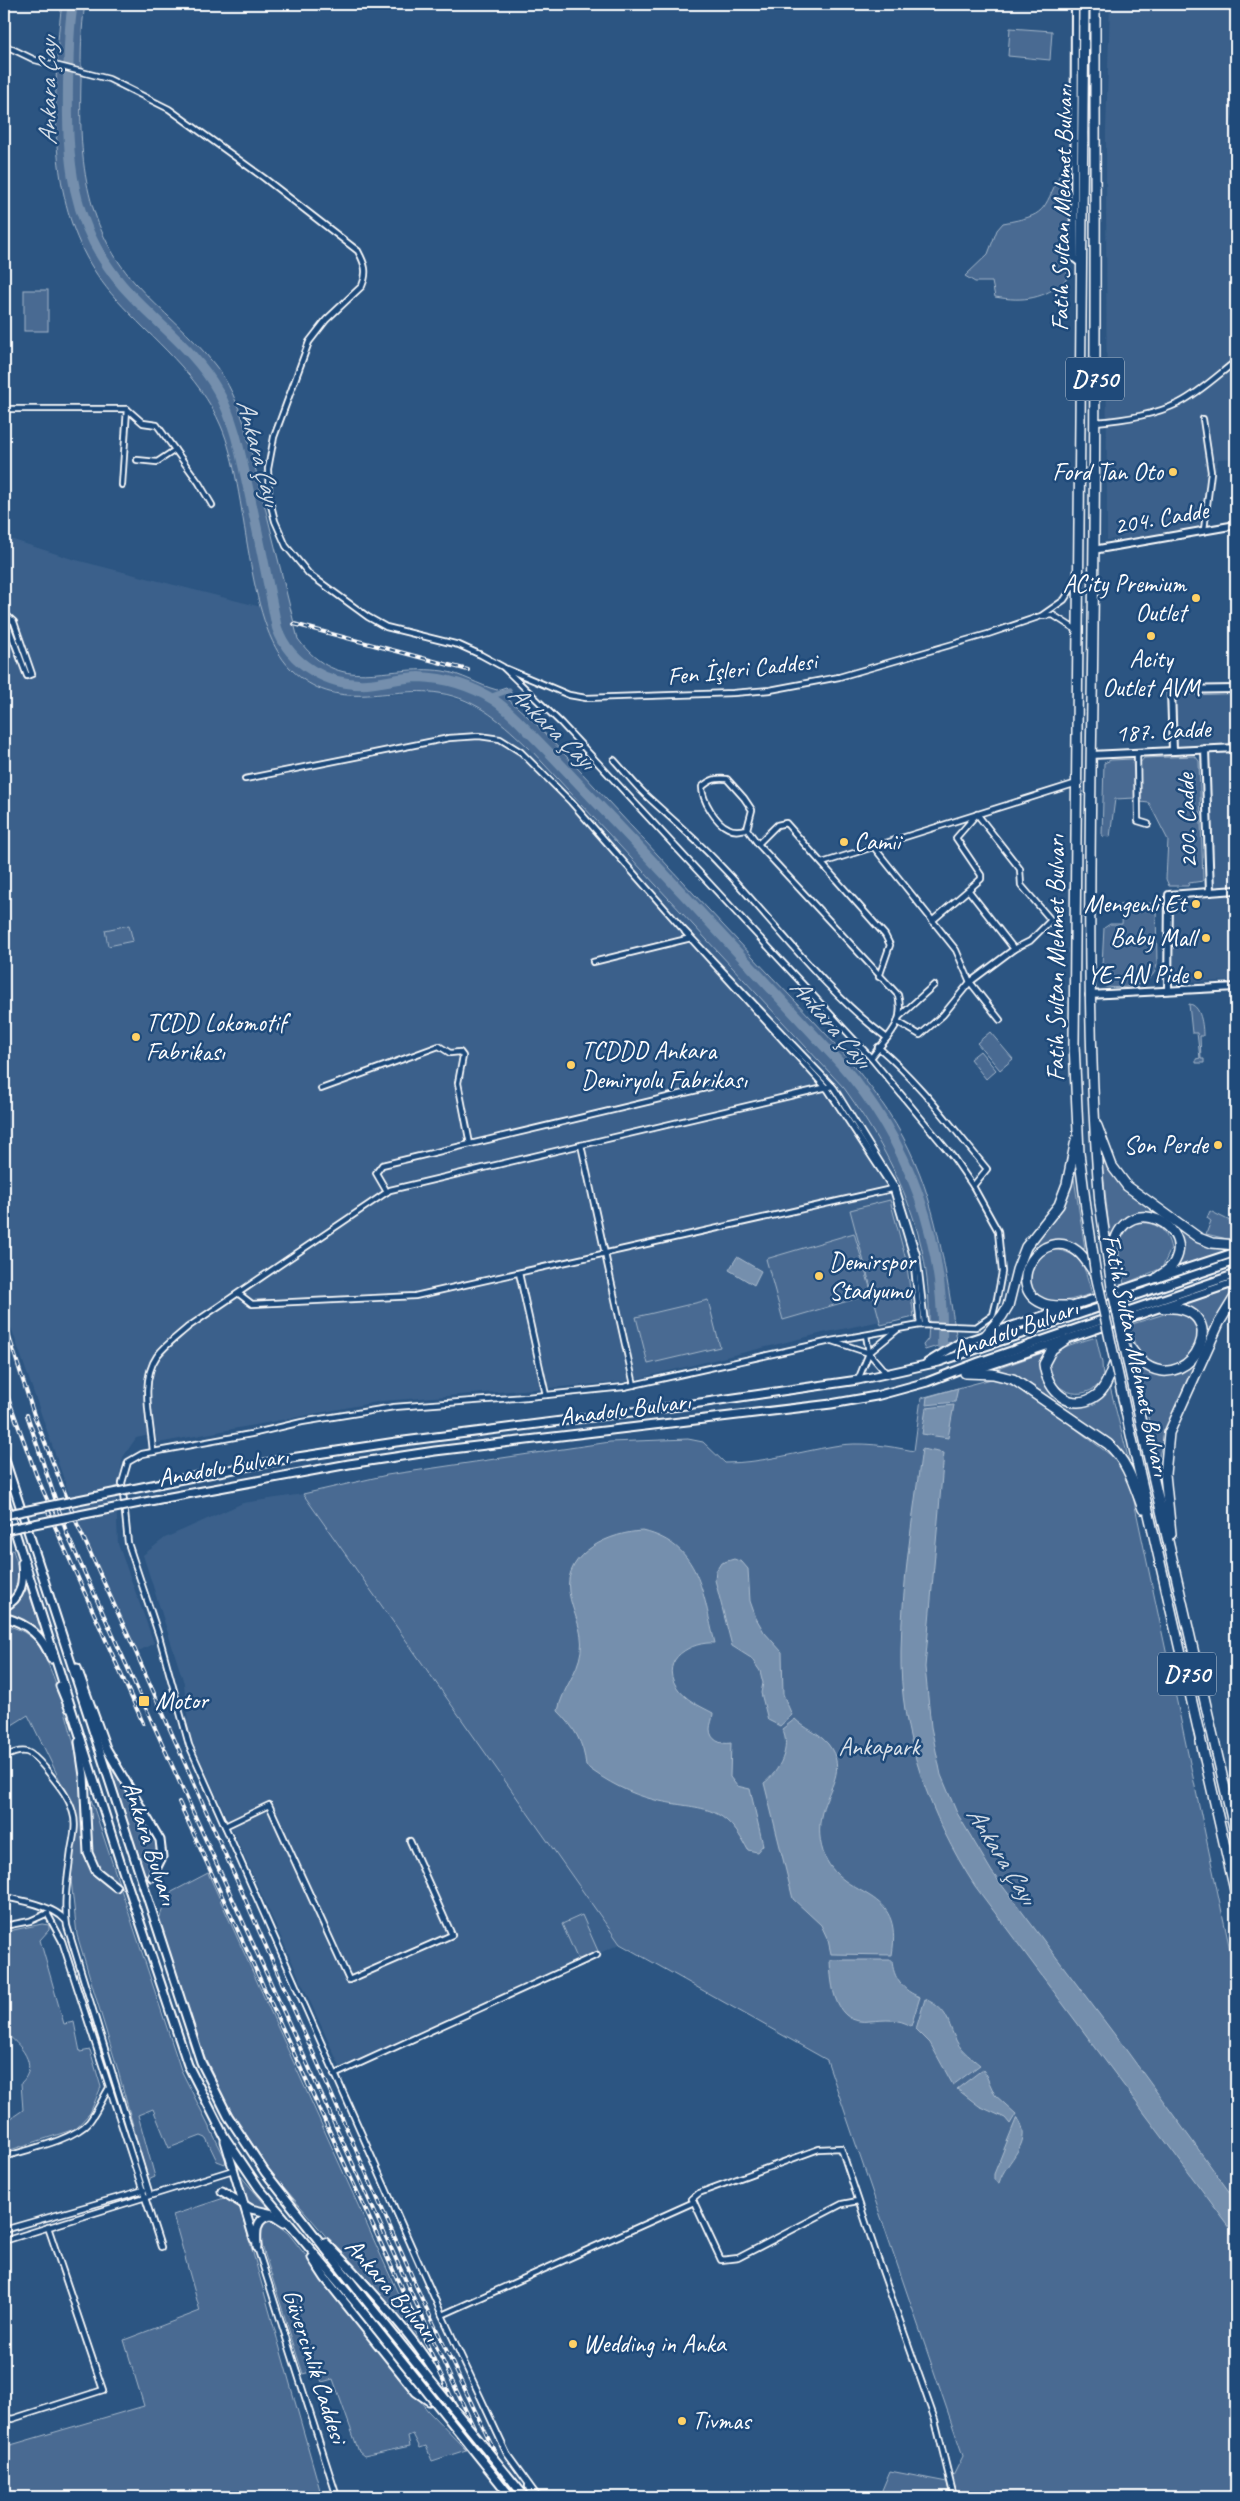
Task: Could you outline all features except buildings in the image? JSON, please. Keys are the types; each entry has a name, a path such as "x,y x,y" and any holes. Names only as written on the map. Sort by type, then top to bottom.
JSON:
{"highway":[{"name":"Fatih Sultan Mehmet Bulvarı","path":"1084,4 1074,1044 1078,1135 1096,1275 1114,1364 1236,1895"},
{"name":"Fatih Sultan Mehmet Bulvarı","path":"1095,4 1095,422 1089,995 1092,1106 1100,1203 1112,1288 1178,1588 1234,1817 1236,1836"},
{"path":"1092,1106 1106,1154 1112,1166 1127,1186 1199,1238 1212,1243 1236,1245"},
{"path":"986,1335 1008,1306 1017,1270 1026,1247 1059,1205 1067,1184 1073,1150 1078,1135"},
{"path":"1112,1288 1112,1247 1114,1237 1122,1226 1134,1218 1147,1216 1162,1221 1172,1229 1176,1238 1178,1254 1175,1263 1158,1277"},
{"path":"1068,1306 1043,1304 1034,1298 1028,1290 1026,1272 1036,1253 1050,1246 1066,1246 1077,1250 1096,1275"},
{"path":"1178,1588 1165,1481 1168,1436 1219,1324 1236,1295"},
{"path":"1124,1339 1142,1362 1155,1369 1171,1370 1186,1364 1195,1355 1201,1343 1200,1324 1195,1317 1184,1310 1162,1308"},
{"path":"1065,1340 1052,1349 1044,1364 1049,1386 1064,1398 1073,1400 1088,1399 1098,1395 1114,1364"},
{"path":"964,1370 1013,1379 1108,1444 1119,1454 1127,1467 1155,1541"}],"main road":[{"path":"922,1366 958,1344 1068,1306 1236,1252"},
{"name":"Anadolu Bulvarı","path":"4,1515 291,1458 396,1442 679,1406 858,1380 922,1366 962,1354 1236,1261"},
{"name":"Anadolu Bulvarı","path":"4,1530 348,1464 436,1451 831,1404 876,1396 964,1370 1236,1274"},
{"path":"964,1370 1065,1340 1236,1282"},
{"name":"Ankara Bulvarı","path":"4,1457 201,2062 228,2116 265,2172 302,2220 363,2297 528,2496"},
{"name":"Ankara Bulvarı","path":"4,1497 188,2065 224,2136 259,2188 298,2237 355,2302 511,2497"},
{"path":"4,1606 16,1598 21,1590 23,1578 22,1553"},
{"path":"4,1617 24,1625 44,1642 64,1700 74,1716 84,1776 88,1854 96,1871 116,1887"},
{"path":"67,1649 81,1676 110,1757 160,1840 162,1857 152,1877"},
{"path":"224,2136 257,2247"},
{"path":"222,2191 242,2201 252,2209 273,2214 298,2237"},
{"path":"257,2247 258,2223 268,2216 280,2219"},
{"name":"Ankara Bulvarı","path":"298,2237 325,2278 416,2392 429,2401 435,2399 439,2395 440,2388 436,2376 425,2358 361,2278 302,2220"}],"street":[{"path":"1075,4 1074,258 1082,264"},
{"path":"4,45 21,54 110,79 168,109 264,178 358,251 365,264 365,279 362,286 326,320 309,342 274,437 268,470 269,497 275,521 286,546 309,574 368,617 386,627 459,645 503,667 567,729 871,1058 952,1157 972,1186 998,1231 1002,1272 992,1315 976,1327 925,1324 832,1341 634,1385 546,1395 394,1407 302,1422 251,1434 153,1452 133,1458 128,1462 124,1472 122,1483 123,1516 128,1543 160,1636 189,1745 442,2315 507,2454 538,2497"},
{"path":"1095,422 1116,421 1180,403 1236,361"},
{"path":"4,409 127,409 143,423 157,425 199,483 212,505"},
{"path":"122,485 127,409"},
{"path":"1202,420 1211,472 1204,530"},
{"path":"137,460 157,462 174,450"},
{"name":"204. Cadde","path":"1093,550 1236,525"},
{"name":"Fen İşleri Caddesi","path":"503,667 569,695 586,698 692,695 770,690 839,677 988,634 1041,616 1064,600 1079,577"},
{"path":"4,614 14,622 32,674 27,676 4,614"},
{"path":"1041,616 1053,615 1078,631"},
{"path":"1173,751 1171,690 1236,688"},
{"path":"245,779 449,738 479,736 500,739 521,752 571,802 826,1087 895,1188"},
{"name":"187. Cadde","path":"1091,755 1236,748"},
{"name":"200. Cadde","path":"1205,749 1210,892"},
{"path":"1137,753 1138,821 1148,824"},
{"path":"614,760 650,799 678,822 720,864 830,986 870,1025 887,1038"},
{"path":"714,778 727,779 744,798 752,810 747,829 736,831 727,828 706,805 702,796 702,787 707,782 714,778"},
{"path":"822,863 1076,783"},
{"path":"932,921 979,883 981,875 956,838 977,814"},
{"path":"898,1022 920,1035 943,1014 970,982 1014,949 1030,941 1051,920 1021,885 1020,869 977,814"},
{"path":"758,844 777,825 786,822 886,936 890,945 879,977"},
{"path":"747,829 758,844 879,977 898,995 900,1016 898,1022 871,1058"},
{"path":"873,846 956,950 970,982 1000,1020"},
{"path":"970,890 1014,949"},
{"path":"1168,989 1169,895 1236,890"},
{"path":"593,962 691,938"},
{"path":"691,938 832,1086 895,1188 913,1256 925,1324"},
{"path":"900,1016 934,985"},
{"path":"1089,995 1236,986"},
{"path":"321,1089 439,1046 450,1053 460,1052 463,1056 458,1083 470,1144"},
{"path":"878,1047 912,1076 937,1104 987,1169 972,1186"},
{"path":"153,1452 147,1390 151,1365 158,1354 188,1327 387,1192 832,1086"},
{"path":"387,1192 376,1173 382,1165 710,1087"},
{"path":"581,1145 634,1385"},
{"path":"239,1294 252,1304 415,1296 895,1188"},
{"path":"519,1273 546,1395"},
{"path":"858,1380 869,1353 899,1329"},
{"path":"866,1335 869,1353 887,1374"},
{"path":"832,1341 869,1353"},
{"path":"4,1757 17,1751 26,1751 35,1756 60,1787 73,1813 75,1827 65,1897 66,1921 150,2195"},
{"path":"225,1826 269,1805 349,1980 452,1935 410,1841"},
{"path":"4,1897 20,1900 49,1912 59,1912 66,1921"},
{"path":"4,1926 30,1921 49,1912"},
{"path":"49,1912 62,1941 161,2248"},
{"path":"334,2075 597,1955"},
{"path":"4,2157 48,2143 80,2130 88,2122 108,2088"},
{"path":"858,2200 842,2204 738,2258 721,2260 692,2199 699,2193 819,2149 841,2148 932,2411 954,2497"},
{"path":"4,2241 233,2170"},
{"path":"4,2230 148,2189"},
{"path":"442,2315 694,2202"},
{"path":"4,2417 12,2418 103,2390 48,2227"},
{"name":"Güvercinlik Caddesi","path":"257,2247 337,2497"},
{"path":"528,2482 528,2496 538,2497"}],"shaded area":[{"path":"1110,4 1236,4 1236,101 1230,126 1236,127 1236,458 1218,459 1208,524 1168,534 1107,540 1106,131"},
{"path":"4,537 72,559 261,607 280,655 292,670 311,684 326,691 374,696 422,692 439,693 478,706 503,722 844,1088 880,1141 904,1191 922,1255 902,1260 910,1315 823,1333 624,1382 382,1401 158,1443 155,1434 136,1438 123,1457 116,1499 118,1544 154,1643 137,1652 84,1537 4,1307"},
{"path":"1236,690 1236,885 1212,887 1201,755 1178,755 1173,691"},
{"path":"1230,895 1236,981 1173,982 1169,898"},
{"path":"737,1257 761,1271 754,1285 729,1270"},
{"path":"958,1388 955,1402 926,1405 927,1397"},
{"path":"954,1405 948,1438 922,1434 926,1408"},
{"path":"922,1449 944,1453 925,1667 931,1727 941,1775 957,1813 992,1872 1124,2047 1236,2201 1236,2236 975,1886 944,1832 931,1803 920,1774 905,1713 901,1650 903,1600"},
{"path":"303,1494 620,1944 340,2067 189,1735 184,1683 143,1555 165,1538 243,1503"},
{"path":"643,1531 662,1538 677,1547 688,1559 702,1589 715,1643 697,1645 681,1654 675,1660 672,1676 676,1686 684,1695 713,1713 710,1733 714,1739 720,1742 731,1743 730,1777 737,1786 750,1789 763,1845 757,1852 748,1850 739,1834 729,1823 710,1811 655,1800 637,1794 619,1787 594,1772 586,1766 583,1750 577,1736 558,1711 563,1695 577,1667 581,1651 581,1635 569,1592 569,1578 574,1566 582,1555 604,1540 631,1532"},
{"path":"734,1559 742,1562 748,1569 750,1601 756,1618 764,1632 782,1652 783,1694 792,1715 780,1726 768,1720 761,1693 763,1683 760,1671 751,1658 732,1646 715,1580 716,1571 721,1563"},
{"path":"795,1719 828,1744 834,1753 836,1762 835,1779 825,1803 820,1823 820,1841 825,1857 834,1871 882,1905 890,1916 893,1933 892,1955 831,1954 828,1940 821,1925 793,1899 764,1783 779,1766 785,1751 786,1743 782,1729"},
{"path":"830,1960 892,1960 894,1973 900,1983 920,1997 911,2026 896,2021 858,2021 849,2017 837,2002"},
{"path":"925,1999 933,2003 944,2013 959,2046 980,2065 953,2085 930,2043 916,2029"},
{"path":"983,2069 995,2095 1016,2114 1010,2124 1005,2118 979,2106 957,2089"},
{"path":"1017,2117 1022,2126 1022,2143 999,2183 994,2180 994,2174"}],"green space":[{"path":"62,4 85,4 81,51 81,135 83,162 95,213 104,237 135,283 206,354 224,378 232,393 244,423 298,639 314,657 331,667 347,673 443,671 497,690 506,687 512,694 508,699 536,724 834,1042 872,1088 903,1137 924,1185 944,1262 957,1340 925,1350 923,1345 928,1339 929,1304 926,1271 919,1238 909,1206 881,1146 844,1088 531,750 489,714 453,696 420,692 344,695 326,691 308,683 291,669 276,648 264,620 256,588 230,453 212,407 201,390 174,358 116,299 83,251 72,225 65,198 57,142 56,74"},
{"path":"1010,28 1052,31 1050,60 1008,56"},
{"path":"1069,170 1069,267 1066,280 1042,295 1015,299 995,297 992,282 975,282 965,276 988,254 997,230 1003,223 1028,217 1041,210 1050,197 1060,174"},
{"path":"24,290 48,290 48,331 24,331"},
{"path":"1195,756 1199,761 1203,881 1189,883 1188,886 1169,886 1166,879 1168,840 1149,803 1140,802 1140,763 1144,758"},
{"path":"1133,759 1135,798 1115,799 1110,837 1102,836 1104,763 1111,760"},
{"path":"1156,903 1157,965 1150,978 1137,985 1121,988 1106,987 1101,984 1104,928 1110,924 1122,924 1123,909 1120,909 1120,904"},
{"path":"129,925 133,941 108,946 105,930"},
{"path":"1189,1004 1193,1005 1199,1012 1203,1036 1200,1036 1201,1059 1204,1059 1204,1063 1196,1063 1196,1059 1200,1058 1197,1033 1192,1033"},
{"path":"990,1032 1013,1059 1000,1070 977,1043"},
{"path":"980,1051 996,1070 986,1079 970,1059"},
{"path":"1101,1157 1125,1189 1145,1205 1201,1244 1223,1249 1225,1253 1174,1270 1179,1238 1154,1216 1120,1224 1110,1236"},
{"path":"1074,1178 1085,1249 1055,1241 1040,1246 1025,1258 1059,1211"},
{"path":"890,1200 906,1260 914,1317 881,1325 850,1210"},
{"path":"1210,1211 1236,1224 1236,1241 1206,1234 1211,1221 1207,1218"},
{"path":"1135,1223 1155,1225 1167,1236 1171,1249 1162,1268 1124,1284 1119,1258 1120,1242 1127,1228"},
{"name":"Demirspor Stadyumu","path":"854,1233 872,1294 783,1320 766,1259"},
{"path":"1052,1249 1063,1251 1077,1258 1084,1269 1092,1294 1055,1302 1043,1300 1037,1296 1031,1284 1031,1269 1038,1256"},
{"path":"1236,1284 1236,1291 1223,1309 1212,1330 1177,1404 1164,1438 1158,1461 1136,1365 1158,1374 1167,1374 1175,1371 1204,1341 1188,1308 1179,1304"},
{"path":"708,1300 720,1347 648,1364 636,1317"},
{"path":"1171,1312 1184,1314 1197,1326 1195,1345 1189,1354 1174,1365 1155,1365 1146,1360 1137,1349 1129,1325"},
{"path":"1096,1337 1102,1363 1103,1380 1092,1390 1081,1393 1070,1392 1060,1388 1053,1380 1049,1371 1050,1362 1056,1353 1070,1345"},
{"path":"1045,1352 1041,1366 1043,1380 1046,1388 1059,1401 1067,1405 1085,1407 1099,1401 1110,1387 1129,1461 1115,1443 1026,1381 997,1369"},
{"name":"Ankapark","path":"995,1378 1027,1392 1117,1460 1132,1492 1236,1978 1236,2497 958,2497 952,2478 963,2456 827,2060 620,1944 303,1494 387,1475 610,1442 688,1439 703,1442 725,1463 767,1459 821,1448 854,1444 895,1447 914,1451 921,1398"},
{"path":"4,1549 6,1551 13,1550 19,1572 19,1587 11,1598 4,1602"},
{"path":"27,1588 43,1634 21,1619 4,1614 4,1611 20,1600"},
{"path":"4,1625 19,1630 32,1638 39,1646 52,1673 64,1706 77,1756 82,1837 85,1853 91,1868 100,1881 115,1891 116,1884 98,1868 92,1854 88,1827 88,1790 181,2070 226,2160 225,2164 217,2161 206,2138 201,2136 169,2148 153,2109 138,2115 155,2177 148,2180 117,2067 77,1935 71,1879 76,1813 28,1715 4,1730"},
{"path":"110,1767 144,1815 157,1844 159,1856 156,1866 145,1877"},
{"path":"208,1873 424,2351 270,2171 228,2106 204,2055 158,1922 168,1894"},
{"path":"582,1915 598,1951 578,1960 562,1924"},
{"path":"42,1924 49,1925 49,1930 40,1940 64,2024 74,2022 80,2052 90,2050 101,2087 90,2113 75,2129 4,2152 4,2123 23,2110 21,2083 29,2069 26,2055 16,2042 4,2032 4,1932"},
{"path":"240,2175 269,2209 268,2210 252,2207"},
{"path":"227,2197 240,2207 322,2497 4,2497 4,2447 144,2406 124,2340 200,2311 173,2215"},
{"path":"271,2220 288,2233 428,2411 466,2450 432,2461 426,2446 420,2448 413,2434 408,2436 410,2446 364,2456 359,2452 333,2379 322,2382 317,2370 303,2374 258,2233 262,2224"},
{"path":"890,2471 947,2482 950,2497 886,2497 882,2490"}],"waterway":[{"name":"Ankara Çayı","path":"73,4 69,43 69,138 75,190 82,214 91,238 105,262 122,285 186,348 209,376 224,403 240,453 277,628 283,641 301,663 325,677 339,681 367,684 419,677 448,681 486,695 505,708 659,868 840,1063 864,1093 885,1125 903,1159 918,1194 929,1230 937,1267 942,1344"},
{"path":"490,697 509,690"}],"tunnel":[{"path":"116,1887 139,1885 152,1877"}],"railway":[{"path":"294,624 468,670"},
{"path":"4,1321 34,1415 78,1526 134,1648 422,2299 516,2497"},
{"path":"4,1387 37,1477 54,1515"},
{"path":"27,1415 67,1534 415,2301 506,2497"},
{"path":"48,1511 143,1723"},
{"path":"179,1802 463,2423"}],"place":[{"name":"Ford Tan Oto","path":"1173,472"},
{"name":"ACity Premium Outlet","path":"1196,598"},
{"name":"Acity Outlet AVM","path":"1151,636"},
{"name":"Camii","path":"844,842"},
{"name":"Mengenli Et","path":"1196,904"},
{"name":"Baby Mall","path":"1206,938"},
{"name":"YE-AN Pide","path":"1198,975"},
{"name":"TCDD Lokomotif Fabrikası","path":"136,1037"},
{"name":"TCDDD Ankara Demiryolu Fabrikası","path":"571,1065"},
{"name":"Son Perde","path":"1218,1145"},
{"name":"Demirspor Stadyumu","path":"819,1276"},
{"name":"Motor","path":"144,1701"},
{"name":"Wedding in Anka","path":"573,2344"},
{"name":"Tivmas","path":"682,2421"}]}
